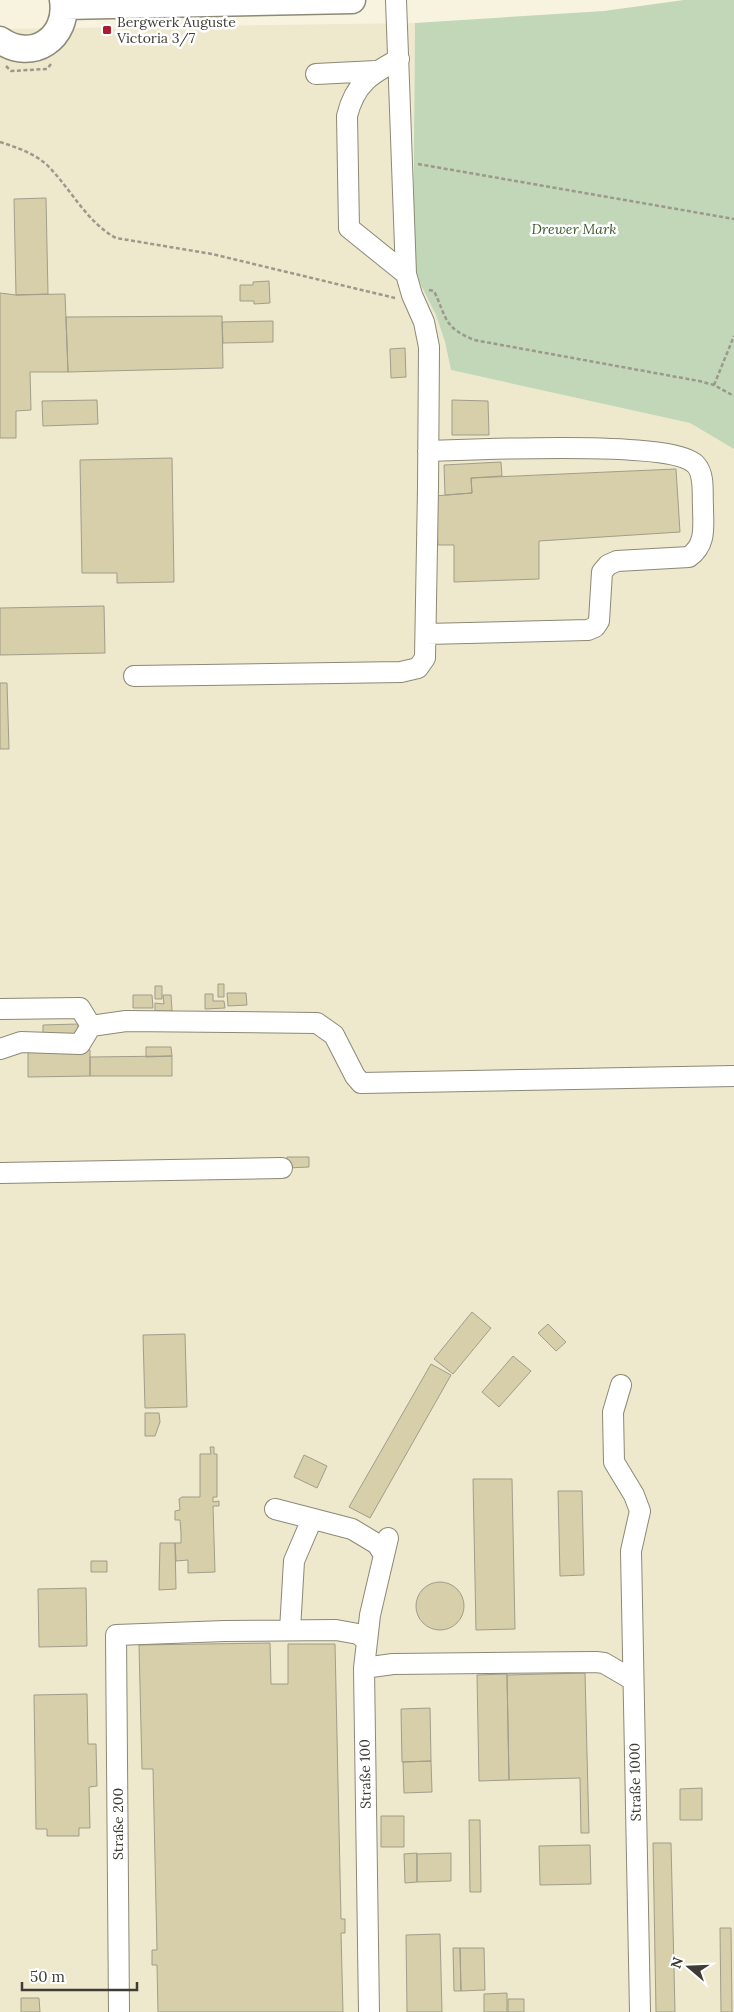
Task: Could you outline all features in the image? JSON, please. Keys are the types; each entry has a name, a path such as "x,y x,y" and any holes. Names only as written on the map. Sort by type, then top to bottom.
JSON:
{"main road":[{"path":"0,40 10,46 22,49 41,46 57,32 63,20 63,3 352,0"}],"street":[{"path":"134,676 401,672 412,670 422,664 425,658 429,347 424,322 412,295 406,274 396,0"},
{"path":"399,59 376,71 366,79 351,98 347,116 349,228 406,274"},
{"path":"316,74 376,71"},
{"path":"426,634 588,630 595,627 599,621 602,572 608,565 617,561 689,557 697,551 702,543 703,514 702,479 697,466 683,457 653,452 596,449 541,448 428,451"},
{"path":"0,1010 80,1008 91,1026"},
{"path":"91,1026 126,1021 317,1022 334,1034 355,1076 361,1083 734,1076"},
{"path":"0,1049 21,1042 80,1044 91,1026"},
{"path":"0,1173 282,1168"},
{"name":"Straße 1000","path":"621,1385 613,1412 614,1462 634,1495 640,1511 631,1551 640,2012"},
{"path":"275,1509 312,1519 294,1561 290,1630 336,1630 358,1634 366,1640"},
{"name":"Straße 100","path":"312,1519 352,1529 377,1544 386,1547 370,1614 364,1668 369,2012"},
{"name":"Straße 200","path":"119,2012 116,1635 290,1630"},
{"path":"364,1668 393,1664 596,1662 604,1663 634,1680"}],"path":[{"path":"0,142 29,153 45,164 106,233 116,238 212,254 396,298 402,299 430,290 434,291 451,327 457,333 474,340 492,345 597,361 699,381 714,385 734,396"},
{"path":"402,162 734,219"},
{"path":"714,385 734,336"}],"shaded area":[{"path":"415,23 413,199 436,315 445,342 451,370 690,423 734,449 734,2012 0,2012 0,29"}],"green space":[{"name":"Drewer Mark","path":"684,0 734,0 734,449 690,423 451,370 445,342 436,315 420,283 413,259 415,23 604,11"}],"building":[{"path":"46,198 48,294 16,295 14,199"},
{"path":"269,281 270,303 254,304 254,301 240,301 240,285 253,285 253,282"},
{"path":"0,293 16,295 65,294 68,372 30,372 31,410 16,411 16,438 0,438"},
{"path":"222,316 223,368 68,372 66,317"},
{"path":"273,321 273,342 223,343 222,322"},
{"path":"405,348 406,377 391,378 390,349"},
{"path":"97,400 98,424 43,426 42,401"},
{"path":"452,400 488,401 489,435 452,435"},
{"path":"172,458 174,582 117,583 117,573 82,573 80,460"},
{"path":"501,462 502,476 471,478 472,493 445,495 444,465"},
{"path":"676,469 680,532 539,541 539,579 454,582 454,545 438,545 435,496 472,493 471,478"},
{"path":"104,606 105,653 0,655 0,608"},
{"path":"0,683 7,683 9,749 0,749"},
{"path":"218,984 224,984 224,997 218,997"},
{"path":"155,986 162,986 162,999 155,999"},
{"path":"227,993 246,993 247,1005 228,1006"},
{"path":"205,994 213,994 213,1001 224,1001 225,1008 205,1009"},
{"path":"133,995 152,995 153,1008 133,1008"},
{"path":"163,995 171,995 172,1011 155,1011 155,1003 164,1004"},
{"path":"78,1024 78,1037 43,1037 43,1025"},
{"path":"146,1047 171,1047 172,1056 146,1057"},
{"path":"90,1050 90,1076 28,1077 28,1051"},
{"path":"172,1056 172,1076 90,1076 90,1057"},
{"path":"287,1157 309,1157 309,1167 287,1168"},
{"path":"472,1312 491,1328 453,1374 434,1359"},
{"path":"548,1324 566,1342 556,1351 538,1333"},
{"path":"185,1334 187,1407 145,1408 143,1335"},
{"path":"513,1356 531,1371 499,1407 482,1392"},
{"path":"431,1364 451,1375 370,1518 349,1507"},
{"path":"145,1413 159,1413 160,1422 155,1436 145,1436"},
{"path":"210,1447 214,1447 214,1454 217,1454 217,1497 213,1497 213,1502 219,1501 219,1506 213,1506 215,1572 188,1573 188,1560 176,1561 175,1543 181,1543 181,1533 180,1520 175,1520 175,1511 180,1510 179,1499 182,1497 200,1497 200,1454 211,1454"},
{"path":"304,1455 327,1466 317,1488 294,1477"},
{"path":"473,1479 512,1479 515,1629 476,1630"},
{"path":"558,1491 582,1491 584,1575 560,1576"},
{"path":"160,1543 175,1543 176,1589 159,1590"},
{"path":"91,1561 107,1561 107,1572 91,1572"},
{"path":"435,1582 445,1582 454,1586 460,1592 463,1597 463,1615 454,1626 445,1630 435,1630 426,1626 420,1620 416,1611 416,1601 420,1592 426,1586"},
{"path":"86,1588 87,1646 39,1647 38,1589"},
{"path":"270,1643 271,1684 288,1684 288,1644 335,1644 341,1919 345,1919 345,1933 341,1933 343,2012 158,2012 157,1965 152,1965 152,1950 157,1950 153,1769 142,1769 139,1645"},
{"path":"585,1673 589,1833 581,1833 580,1778 509,1780 507,1675"},
{"path":"507,1674 509,1780 479,1781 477,1675"},
{"path":"87,1694 88,1744 96,1744 97,1786 89,1787 90,1828 79,1828 79,1836 47,1836 47,1829 36,1829 34,1695"},
{"path":"430,1708 431,1761 402,1762 401,1709"},
{"path":"431,1761 432,1792 404,1793 403,1762"},
{"path":"702,1788 702,1820 680,1820 680,1789"},
{"path":"381,1816 404,1816 404,1847 381,1847"},
{"path":"469,1820 480,1820 481,1892 470,1892"},
{"path":"653,1843 671,1843 675,2012 656,2012"},
{"path":"590,1845 591,1884 540,1885 539,1846"},
{"path":"417,1853 417,1882 405,1883 404,1854"},
{"path":"451,1853 451,1881 417,1882 417,1854"},
{"path":"720,1928 731,1928 732,2012 721,2012"},
{"path":"440,1934 442,2012 407,2012 406,1935"},
{"path":"453,1948 460,1948 461,1991 454,1991"},
{"path":"460,1948 484,1948 485,1990 461,1991"},
{"path":"507,1993 507,2012 484,2012 484,1994"},
{"path":"21,1998 39,1998 40,2012 21,2012"},
{"path":"508,1999 524,1999 524,2012 508,2012"}],"place":[{"name":"Bergwerk Auguste Victoria 3/7","path":"107,30"}]}
